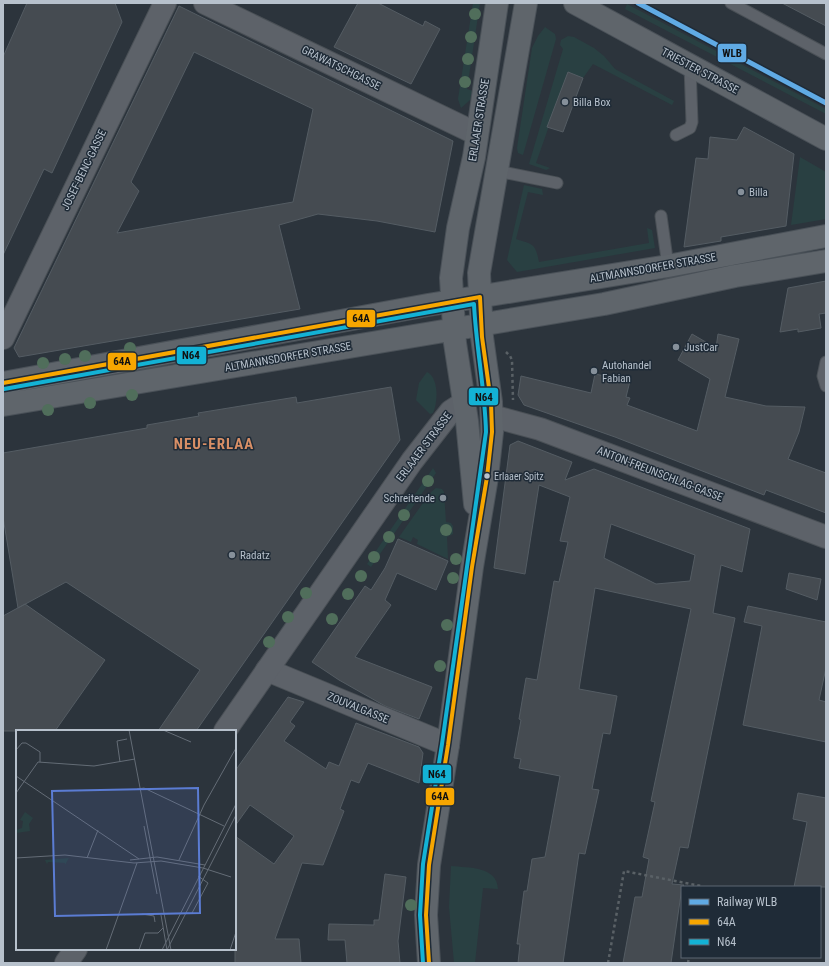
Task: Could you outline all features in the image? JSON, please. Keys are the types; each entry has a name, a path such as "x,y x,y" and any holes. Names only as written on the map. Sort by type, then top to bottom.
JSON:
{"main road":[{"name":"ERLAAER STRASSE","path":"475,547 487,477 492,416 467,313 451,278 477,134 497,3"},
{"name":"ERLAAER STRASSE","path":"465,402 467,313 479,273 481,253 497,171 526,3"},
{"name":"TRIESTER STRASSE","path":"584,5 690,66 826,139"},
{"name":"ALTMANNSDORFER STRASSE","path":"3,405 467,313 668,266 826,236"},
{"name":"ALTMANNSDORFER STRASSE","path":"3,383 467,313 618,302 735,276 826,261"},
{"path":"429,963 427,890 475,547 475,508 465,402"}],"street":[{"name":"JOSEF-BENC-GASSE","path":"3,338 165,3"},
{"name":"GRAWATSCHGASSE","path":"204,3 477,134"},
{"name":"ERLAAER STRASSE","path":"226,730 412,461 451,411 465,402"},
{"name":"ANTON-FREUNSCHLAG-GASSE","path":"492,416 540,429 826,537"},
{"name":"ZOUVALGASSE","path":"267,670 448,745"},
{"path":"66,963 75,950"}],"lane":[{"path":"731,3 826,54"},
{"path":"676,136 690,128 692,122 690,66"},
{"path":"497,171 557,183"},
{"path":"661,216 668,266"},
{"path":"826,362 823,376 826,386"}],"path":[{"path":"608,963 624,871 701,886"}],"green space":[{"path":"473,3 480,3 467,89 473,91 470,100 461,108 458,99"},
{"path":"627,4 826,109 826,114 625,9"},
{"path":"545,27 555,34 556,39 523,155 518,153 517,148 532,48 538,36"},
{"path":"568,36 574,37 594,48 604,56 615,69 674,101 672,105 593,64 583,78 568,72 536,163 550,168 546,170 529,164 563,49 560,45 561,40"},
{"path":"800,157 826,172 826,219 791,225"},
{"path":"524,185 542,189 543,195 528,192 516,239 527,242 535,248 539,262 649,243 647,228 652,230 655,248 517,272 507,260"},
{"path":"427,372 434,379 436,391 435,408 433,413 430,414 416,400 419,383"},
{"path":"433,468 436,473 371,567 367,564"},
{"path":"436,488 442,489 444,492 446,522 451,523 453,526 453,534 447,537 448,559 417,544 418,540 413,537 411,542 399,537 430,493"},
{"path":"451,866 474,868 487,872 493,876 498,889 483,888 475,963 454,963 449,907"}],"building":[{"path":"27,3 115,3 122,22 52,173 44,169 3,255 3,57"},
{"path":"358,3 378,3 423,26 425,21 440,29 411,84 334,47"},
{"path":"782,3 826,3 826,26"},
{"path":"179,6 453,141 435,232 377,221 318,214 279,225 300,309 19,357 14,348","holes":["194,52 313,109 293,202 117,233 139,191 131,182"]},
{"name":"Billa Box","path":"568,72 583,78 563,132 547,127"},
{"name":"Billa","path":"744,127 794,154 786,226 721,237 721,241 684,247 696,158 708,159 710,137 737,140"},
{"path":"826,281 826,313 819,314 821,328 798,332 798,329 780,332 788,288"},
{"path":"692,334 716,348 718,334 739,339 725,397 766,406 805,407 799,432 788,459 826,473 826,513 766,490 764,495 615,437 524,405 518,395 521,376 591,393 595,374 630,381 626,397 630,398 627,405 697,431 710,379 678,360"},
{"path":"391,387 400,440 197,730 159,730 200,670 66,582 18,608 3,517 3,453 147,428 147,425 199,416 198,413 296,397 297,403"},
{"path":"518,441 572,462 565,480 594,469 750,529 742,572 721,565 713,613 735,618 688,848 680,847 672,884 684,885 681,886 671,963 623,963 635,897 642,897 649,859 643,857 655,802 651,801 691,609 595,588 579,689 617,696 610,734 603,733 592,789 599,790 585,854 579,853 563,963 518,963 520,944 517,944 524,891 527,891 532,859 545,857 560,776 519,768 521,759 514,758 521,720 519,719 526,678 537,680 554,581 559,582 568,542 560,541 570,497 539,485 525,574 494,568 510,445","holes":["611,524 695,555 690,581 656,584 604,558"]},
{"path":"398,539 448,561 436,590 397,573 385,600 391,605 355,657 432,687 419,719 385,706 339,680 312,662 365,586 371,590 385,568"},
{"path":"789,573 821,579 817,600 786,589"},
{"path":"25,604 105,660 56,730 3,731 3,616"},
{"path":"748,606 826,622 826,668 819,700 826,702 826,742 743,725 762,626 744,622"},
{"path":"288,697 304,702 290,722 295,726 284,741 326,769 329,762 339,766 356,723 419,747 423,753 419,783 368,763 359,783 351,780 340,809 344,811 323,865 302,863 275,939 299,939 301,963 235,963 236,837 274,864 294,836 250,805 236,825 236,770"},
{"path":"798,793 826,798 826,887 794,886 807,822 793,819"},
{"path":"385,874 406,877 398,941 400,963 347,963 345,940 328,940 329,924 374,925 374,920 379,920"}],"rail line":[{"name":"WLB","path":"638,3 826,103"}],"transit line":[{"name":"64A","path":"3,383 480,297"},
{"name":"64A","path":"429,963 426,915 429,865 448,745 472,567 487,477 492,432 491,402 482,337 480,297"},
{"name":"N64","path":"4,389 474,304 486,432 442,744 423,864 420,915 423,963"}],"place":[{"name":"Billa Box","path":"565,102"},
{"name":"Billa","path":"741,192"},
{"name":"JustCar","path":"676,347"},
{"name":"Autohandel Fabian","path":"594,371"},
{"name":"Erlaaer Spitz","path":"487,476"},
{"name":"Schreitende","path":"443,498"},
{"name":"Radatz","path":"232,555"}],"district":[{"name":"NEU-ERLAA","path":"214,444"}]}
